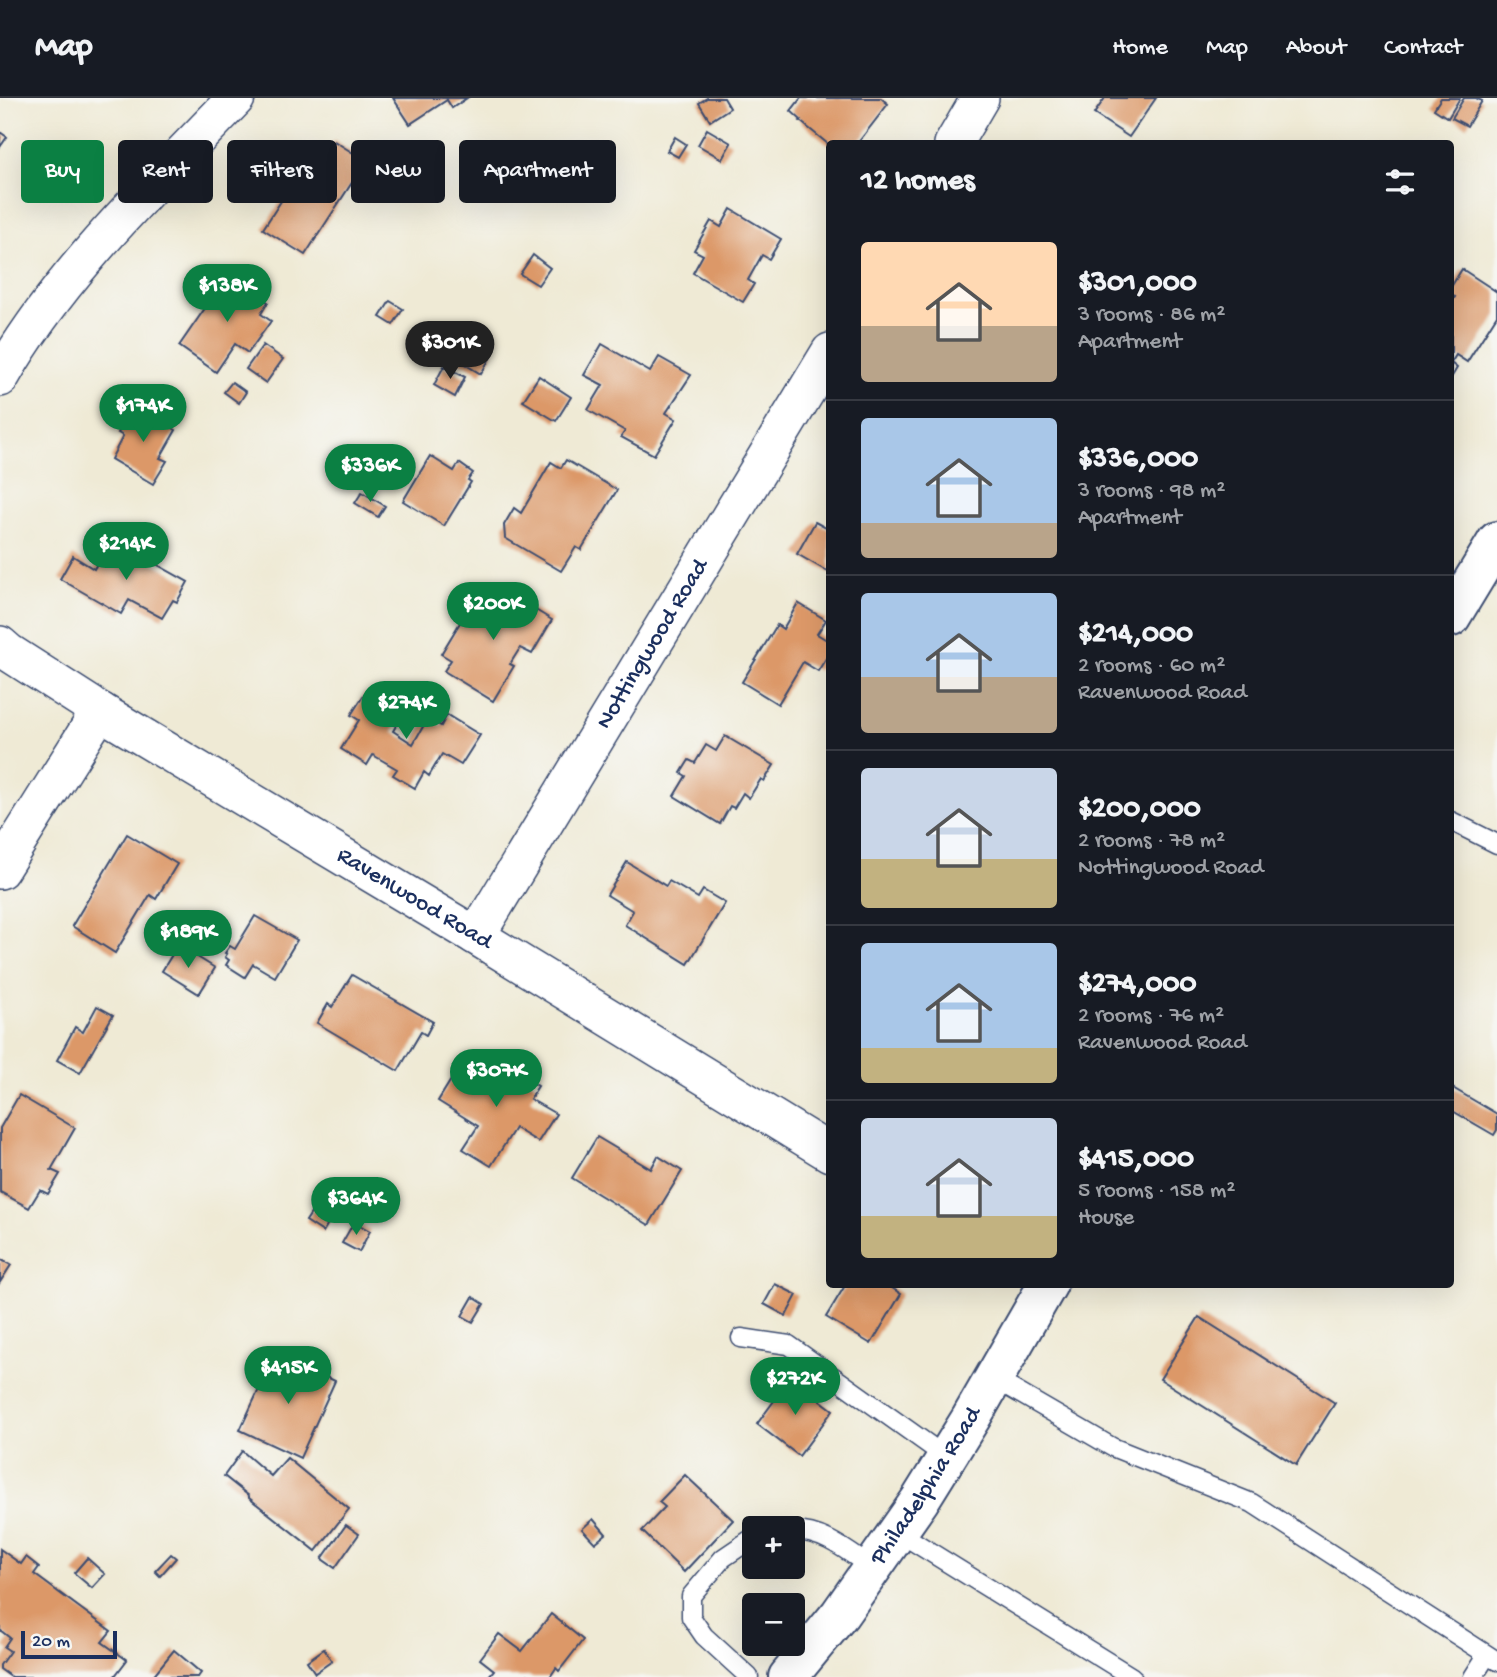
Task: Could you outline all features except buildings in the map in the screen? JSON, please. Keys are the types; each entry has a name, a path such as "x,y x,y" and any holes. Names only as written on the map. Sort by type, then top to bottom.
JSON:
{"main road":[{"path":"1454,612 1497,541"},
{"name":"Philadelphia Road","path":"788,1677 840,1614 898,1532 946,1457 1044,1288"}],"street":[{"path":"0,378 61,286 153,184 236,98"},
{"path":"955,140 980,98"},
{"name":"Nottingwood Road","path":"476,936 826,366"},
{"name":"Ravenwood Road","path":"0,645 100,712 476,936 826,1151"},
{"path":"0,870 100,712"}],"lane":[{"path":"1454,822 1497,844"},
{"path":"741,1338 789,1345 946,1457"},
{"path":"993,1378 1112,1447 1252,1503 1492,1658 1473,1677"},
{"path":"805,1532 827,1538 872,1568"},
{"path":"898,1532 1132,1677"},
{"path":"742,1545 723,1558 691,1596 691,1617 704,1636 749,1677"}]}
